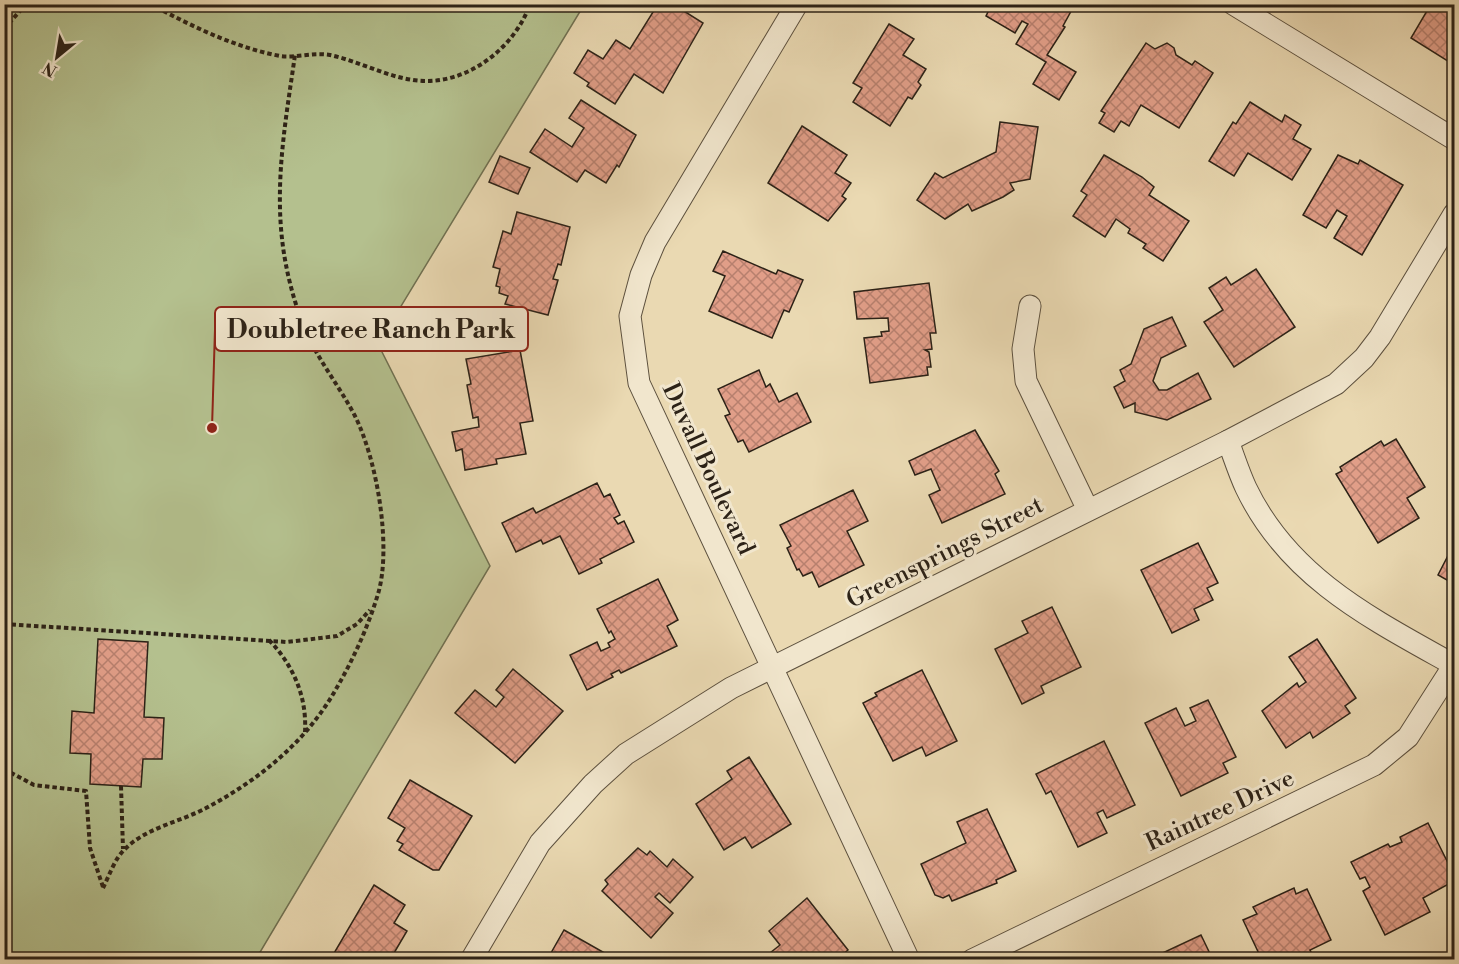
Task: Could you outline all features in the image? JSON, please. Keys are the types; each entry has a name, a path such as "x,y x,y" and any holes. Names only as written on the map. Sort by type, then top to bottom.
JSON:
{"street":[{"name":"Duvall Boulevard","path":"797,4 655,242 640,275 630,316 639,383 909,960"},
{"path":"1233,4 1455,139"},
{"name":"Greensprings Street","path":"471,960 540,843 593,784 626,754 731,688 1228,441 1336,384 1364,358 1380,337 1455,214"},
{"path":"1030,306 1023,349 1026,381 1088,510"},
{"path":"1228,441 1245,488 1258,511 1300,566 1342,600 1454,665"},
{"name":"Raintree Drive","path":"972,960 1374,765 1408,737 1454,665"}],"path":[{"path":"4,29 26,4"},
{"path":"150,4 208,34 282,56 329,55 412,80 436,80 474,68 503,48 520,27 530,4"},
{"path":"4,769 34,785 86,791 90,848 103,888 123,850 148,832 189,816 227,797 273,764 321,714 337,689 360,643 378,593 382,557 381,513 373,465 356,419 312,344 286,266 278,191 295,55"},
{"path":"4,624 306,641 338,636 357,624 372,607"},
{"path":"269,640 283,655 303,698 305,733"},
{"path":"121,786 123,850"}],"green space":[{"path":"5,5 584,5 378,344 490,566 256,959 5,960"}],"building":[{"path":"658,4 678,4 679,8 703,23 663,93 634,74 615,104 587,86 589,83 574,73 588,50 603,59 616,40 630,49"},
{"path":"992,4 1075,4 1063,26 1065,27 1047,55 1076,72 1059,100 1033,84 1046,62 1016,44 1028,24 1022,21 1015,33 986,16"},
{"path":"1431,4 1454,4 1454,65 1411,38"},
{"path":"889,24 914,39 903,55 926,69 918,82 921,85 912,99 908,97 890,126 853,102 862,88 853,83"},
{"path":"1146,43 1155,49 1167,43 1174,48 1176,55 1192,65 1195,61 1213,73 1179,128 1141,105 1129,126 1121,121 1114,132 1099,123 1105,113 1101,111"},
{"path":"581,100 636,135 619,167 617,165 606,183 585,170 577,182 530,152 545,129 572,147 584,128 569,118"},
{"path":"1250,102 1282,122 1285,115 1301,125 1293,139 1311,149 1292,180 1248,153 1234,176 1209,161 1233,122 1236,124"},
{"path":"1000,122 1038,127 1030,179 1010,183 1014,190 1003,197 972,211 968,204 945,219 917,200 935,173 943,178 996,152"},
{"path":"802,126 847,155 835,173 851,183 842,196 846,199 828,221 768,183"},
{"path":"1104,155 1142,177 1154,187 1149,195 1189,221 1163,261 1143,248 1146,244 1128,233 1130,229 1116,219 1105,237 1073,216 1087,195 1081,191"},
{"path":"1338,155 1358,164 1360,160 1403,185 1362,255 1334,238 1347,216 1337,210 1326,228 1303,215"},
{"path":"500,156 530,168 518,194 489,182"},
{"path":"517,212 570,227 561,265 558,264 553,279 558,280 548,315 505,304 508,296 499,293 500,287 496,286 500,269 493,267 503,231 511,234"},
{"path":"723,251 776,274 778,270 803,280 789,312 784,310 772,338 709,311 725,276 713,271"},
{"path":"1256,269 1295,327 1234,367 1204,322 1223,310 1209,288 1226,277 1231,285"},
{"path":"929,283 936,333 930,333 932,349 925,350 929,352 931,367 927,367 928,375 870,383 864,338 882,336 881,332 889,331 888,318 857,319 854,292"},
{"path":"1172,317 1186,346 1161,358 1153,381 1159,390 1167,390 1198,373 1211,399 1167,420 1135,412 1135,403 1124,408 1114,387 1125,381 1120,370 1131,364 1144,329"},
{"path":"520,350 533,421 520,423 526,454 496,459 497,464 465,470 462,449 456,451 452,432 479,427 478,417 473,418 467,385 471,384 466,359"},
{"path":"759,370 766,387 770,384 779,402 797,393 811,422 749,452 743,440 738,442 725,416 730,414 718,389"},
{"path":"975,430 999,471 995,474 1005,494 942,523 929,495 940,490 931,469 915,475 909,461"},
{"path":"1396,439 1425,487 1407,498 1419,518 1378,543 1336,474 1342,471 1340,467 1381,441 1384,446"},
{"path":"597,483 604,497 610,494 620,515 614,518 618,524 624,521 634,542 600,559 602,563 579,574 560,536 543,544 541,540 516,552 502,523 533,508 536,513"},
{"path":"853,490 868,521 847,531 864,565 819,587 812,572 803,576 799,569 797,570 787,548 791,546 780,525"},
{"path":"1198,543 1218,583 1207,588 1213,600 1194,609 1199,620 1172,633 1141,570"},
{"path":"1454,544 1454,584 1438,575"},
{"path":"658,579 678,620 667,626 677,646 621,673 619,670 611,674 613,677 587,690 570,655 597,642 601,651 610,647 608,643 615,639 611,631 609,633 597,609"},
{"path":"1052,607 1081,667 1041,686 1044,693 1022,704 995,649 1028,633 1022,621"},
{"path":"98,639 148,642 144,717 164,718 162,759 143,759 141,787 90,784 91,754 70,753 72,711 94,713"},
{"path":"1317,639 1356,698 1345,706 1350,713 1313,738 1310,732 1286,748 1262,711 1297,683 1299,687 1306,682 1289,657"},
{"path":"513,669 563,711 515,763 455,713 475,690 496,707 504,697 496,690"},
{"path":"922,670 957,741 926,756 922,747 893,761 863,703 877,696 875,693"},
{"path":"1208,700 1236,757 1223,763 1228,773 1181,796 1145,723 1176,708 1185,726 1196,721 1190,708"},
{"path":"1104,741 1135,805 1107,818 1103,810 1097,813 1107,833 1078,847 1051,791 1046,794 1036,774"},
{"path":"749,757 791,824 752,848 745,837 724,850 696,804 732,779 727,771"},
{"path":"410,780 472,816 439,870 433,870 399,850 403,844 397,841 405,828 388,818"},
{"path":"987,809 1016,871 996,880 997,883 952,901 949,895 943,898 935,895 921,864 966,843 957,822"},
{"path":"1428,823 1454,875 1454,881 1423,898 1430,912 1385,935 1363,891 1370,887 1365,877 1360,879 1351,862 1388,844 1390,847 1402,842 1400,837"},
{"path":"638,848 647,855 650,851 667,867 673,859 693,877 670,903 659,893 655,897 673,913 651,938 602,891 608,884 605,880"},
{"path":"374,885 405,905 394,923 407,931 390,960 330,960"},
{"path":"1294,888 1296,894 1307,889 1331,940 1310,950 1315,960 1262,960 1243,920 1257,914 1253,907"},
{"path":"807,898 848,950 836,960 767,960 765,957 780,945 769,931"},
{"path":"564,930 617,960 547,960"},
{"path":"1201,935 1213,960 1154,958 1154,957"}],"place":[{"name":"Doubletree Ranch Park","path":"212,428"}]}
